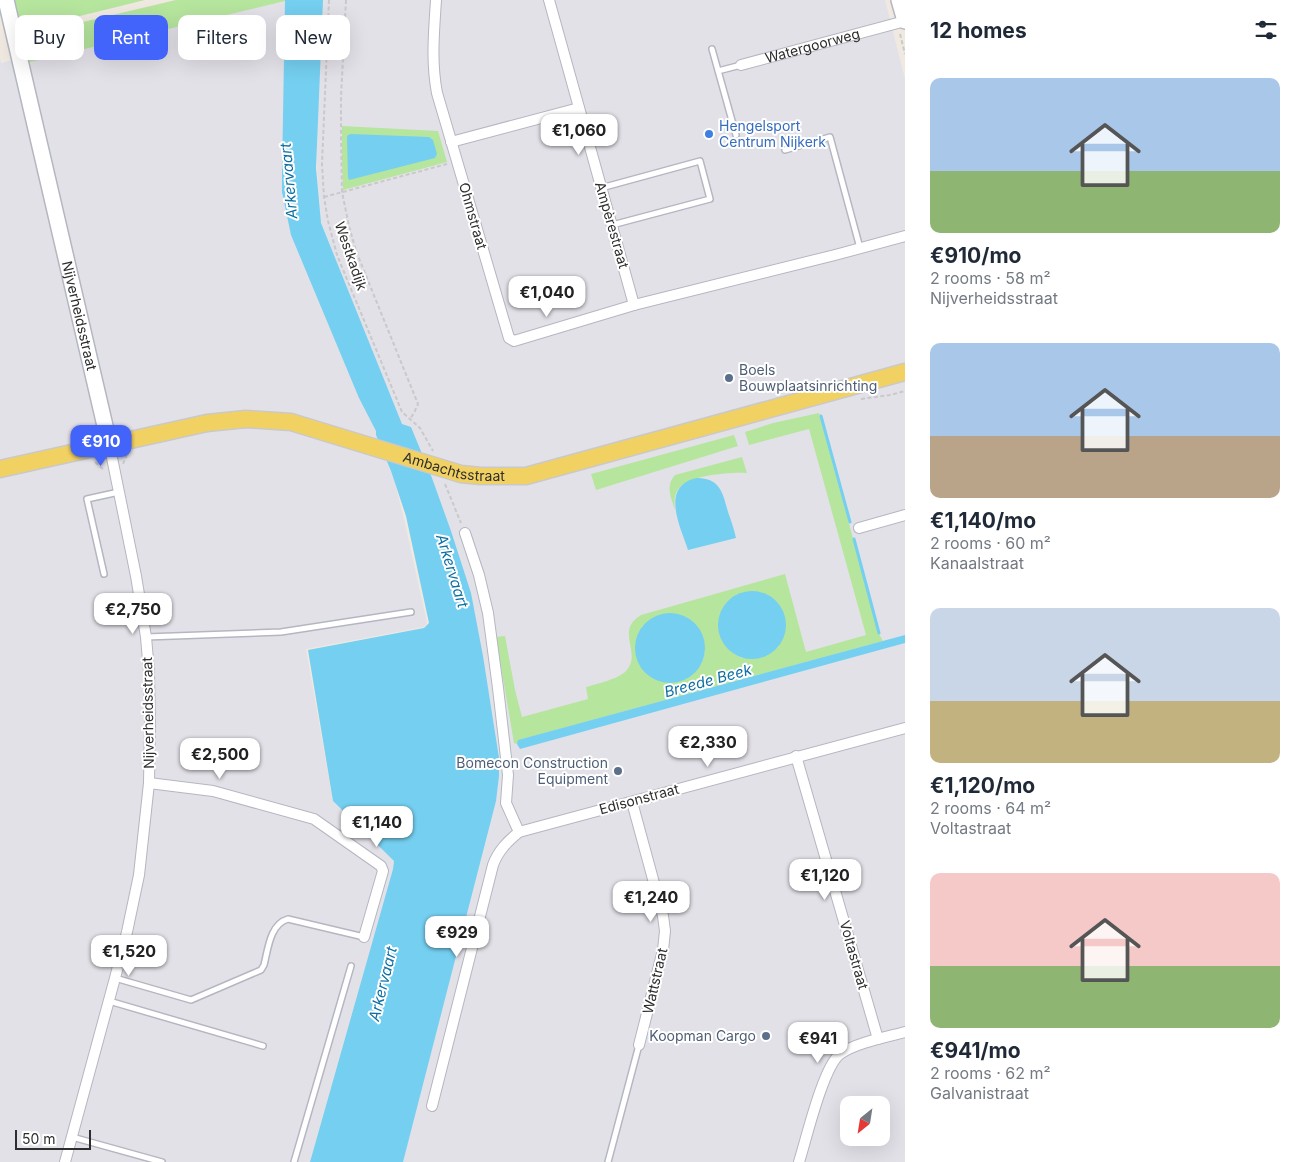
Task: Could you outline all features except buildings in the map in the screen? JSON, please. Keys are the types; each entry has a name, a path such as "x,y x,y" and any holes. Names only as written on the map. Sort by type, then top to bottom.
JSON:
{"main road":[{"name":"Ambachtsstraat","path":"0,469 207,422 246,419 291,422 461,474 526,476 905,372"}],"street":[{"name":"Nijverheidsstraat","path":"6,0 120,492 146,637 149,672 149,783 139,874 115,978 65,1162"},
{"name":"Ohmstraat","path":"436,0 434,78 456,161 508,338 514,342 634,305 905,236"},
{"name":"Ampèrestraat","path":"549,0 634,305"},
{"name":"Watergoorweg","path":"741,65 905,21 900,0"},
{"path":"452,142 579,108"},
{"path":"858,528 905,515"},
{"path":"464,533 479,575 488,614 508,775 506,803 519,832"},
{"name":"Edisonstraat","path":"432,1106 493,866 502,848 519,832 905,728"},
{"name":"Voltastraat","path":"796,756 878,1039"},
{"path":"149,783 213,791 314,819 381,866 383,871 364,937"},
{"name":"Wattstraat","path":"632,802 665,931 661,963 639,1045"},
{"path":"799,1162 822,1086 838,1055 850,1048 905,1032"}],"lane":[{"path":"712,49 736,135"},
{"name":"Watergoorweg","path":"718,71 741,65"},
{"path":"785,150 830,137 860,248"},
{"path":"601,188 700,161 710,199 612,225"},
{"path":"104,574 87,499 120,492"},
{"path":"146,637 281,632 411,612"},
{"path":"115,978 191,1000 261,970 274,930 284,920 288,919 364,937"},
{"path":"294,1162 351,966"},
{"path":"109,1001 263,1046"},
{"path":"608,1162 639,1045"},
{"path":"72,1137 162,1162"}],"path":[{"name":"Westkadijk","path":"329,0 322,164 324,197 330,230 337,255 402,412 420,428 433,449 433,465 464,533"},
{"path":"346,0 341,106 342,192 356,252 418,404 410,419"},
{"path":"324,197 456,161"},
{"path":"89,434 91,430"},
{"path":"94,461 98,464"}],"shaded area":[{"name":"Arkervaart","path":"251,0 288,0 288,15 276,15 276,60 288,60 288,195 365,405 383,447 395,427 318,232 316,60 350,60 350,15 315,15 316,0 885,0 905,79 905,1162 382,1162 488,754 390,464 427,623 424,627 306,649 333,801 394,861 310,1162 0,1162 0,58 1,63 15,59 84,60 84,42 94,40 94,60 168,60 168,21 178,18 178,60 266,60 266,15 191,15"}],"green space":[{"path":"15,0 145,0 84,15 15,15 13,6"},
{"path":"176,0 285,0 227,15 178,15 178,27 168,29 168,15 112,15"},
{"path":"94,19 94,47 84,49 84,22"},
{"path":"25,60 39,60 26,63"},
{"path":"342,126 438,131 447,162 343,190"},
{"path":"819,413 879,634 883,641 519,740 517,744 514,743 496,637 505,636 522,717 588,699 586,687 613,679 626,671 632,657 630,628 633,621 641,615 785,574 806,652 866,635 809,429 749,445 745,432 773,423","holes":["728,601 779,646 771,652 760,656 739,657 720,614","652,619 705,652 701,664 642,627"]},
{"path":"734,435 738,446 596,490 591,474"},
{"path":"742,457 747,473 712,475 686,483 677,492 675,510 670,483 675,475"}],"water":[{"path":"285,0 323,0 322,15 285,15"},
{"path":"284,60 320,60 316,168 321,223 402,424 411,427 451,531 471,593 499,758 496,801 403,1162 310,1162 394,861 333,801 308,650 424,628 429,623 406,516 391,471 376,431 359,398 291,235 282,192"},
{"path":"351,134 429,137 433,140 437,154 435,158 349,180 347,137"},
{"path":"697,478 711,481 719,488 736,538 688,550 678,520 676,498 685,482"},
{"path":"745,591 759,591 771,596 781,606 786,618 786,632 781,644 771,654 759,659 745,659 733,654 723,644 718,632 718,618 723,606 733,596"},
{"path":"670,613 689,619 699,629 705,648 699,667 689,677 670,683 651,677 641,667 635,648 641,629 651,619"},
{"path":"905,635 905,643 520,749 517,744 518,740"}],"waterway":[{"path":"821,416 850,522"},
{"path":"854,539 879,633"}],"place":[{"name":"Hengelsport Centrum Nijkerk","path":"709,134"},
{"name":"Boels Bouwplaatsinrichting","path":"729,378"},
{"name":"Bomecon Construction Equipment","path":"618,771"},
{"name":"Koopman Cargo","path":"766,1036"}],"water label":[{"name":"Breede Beek","path":"708,681"}]}
